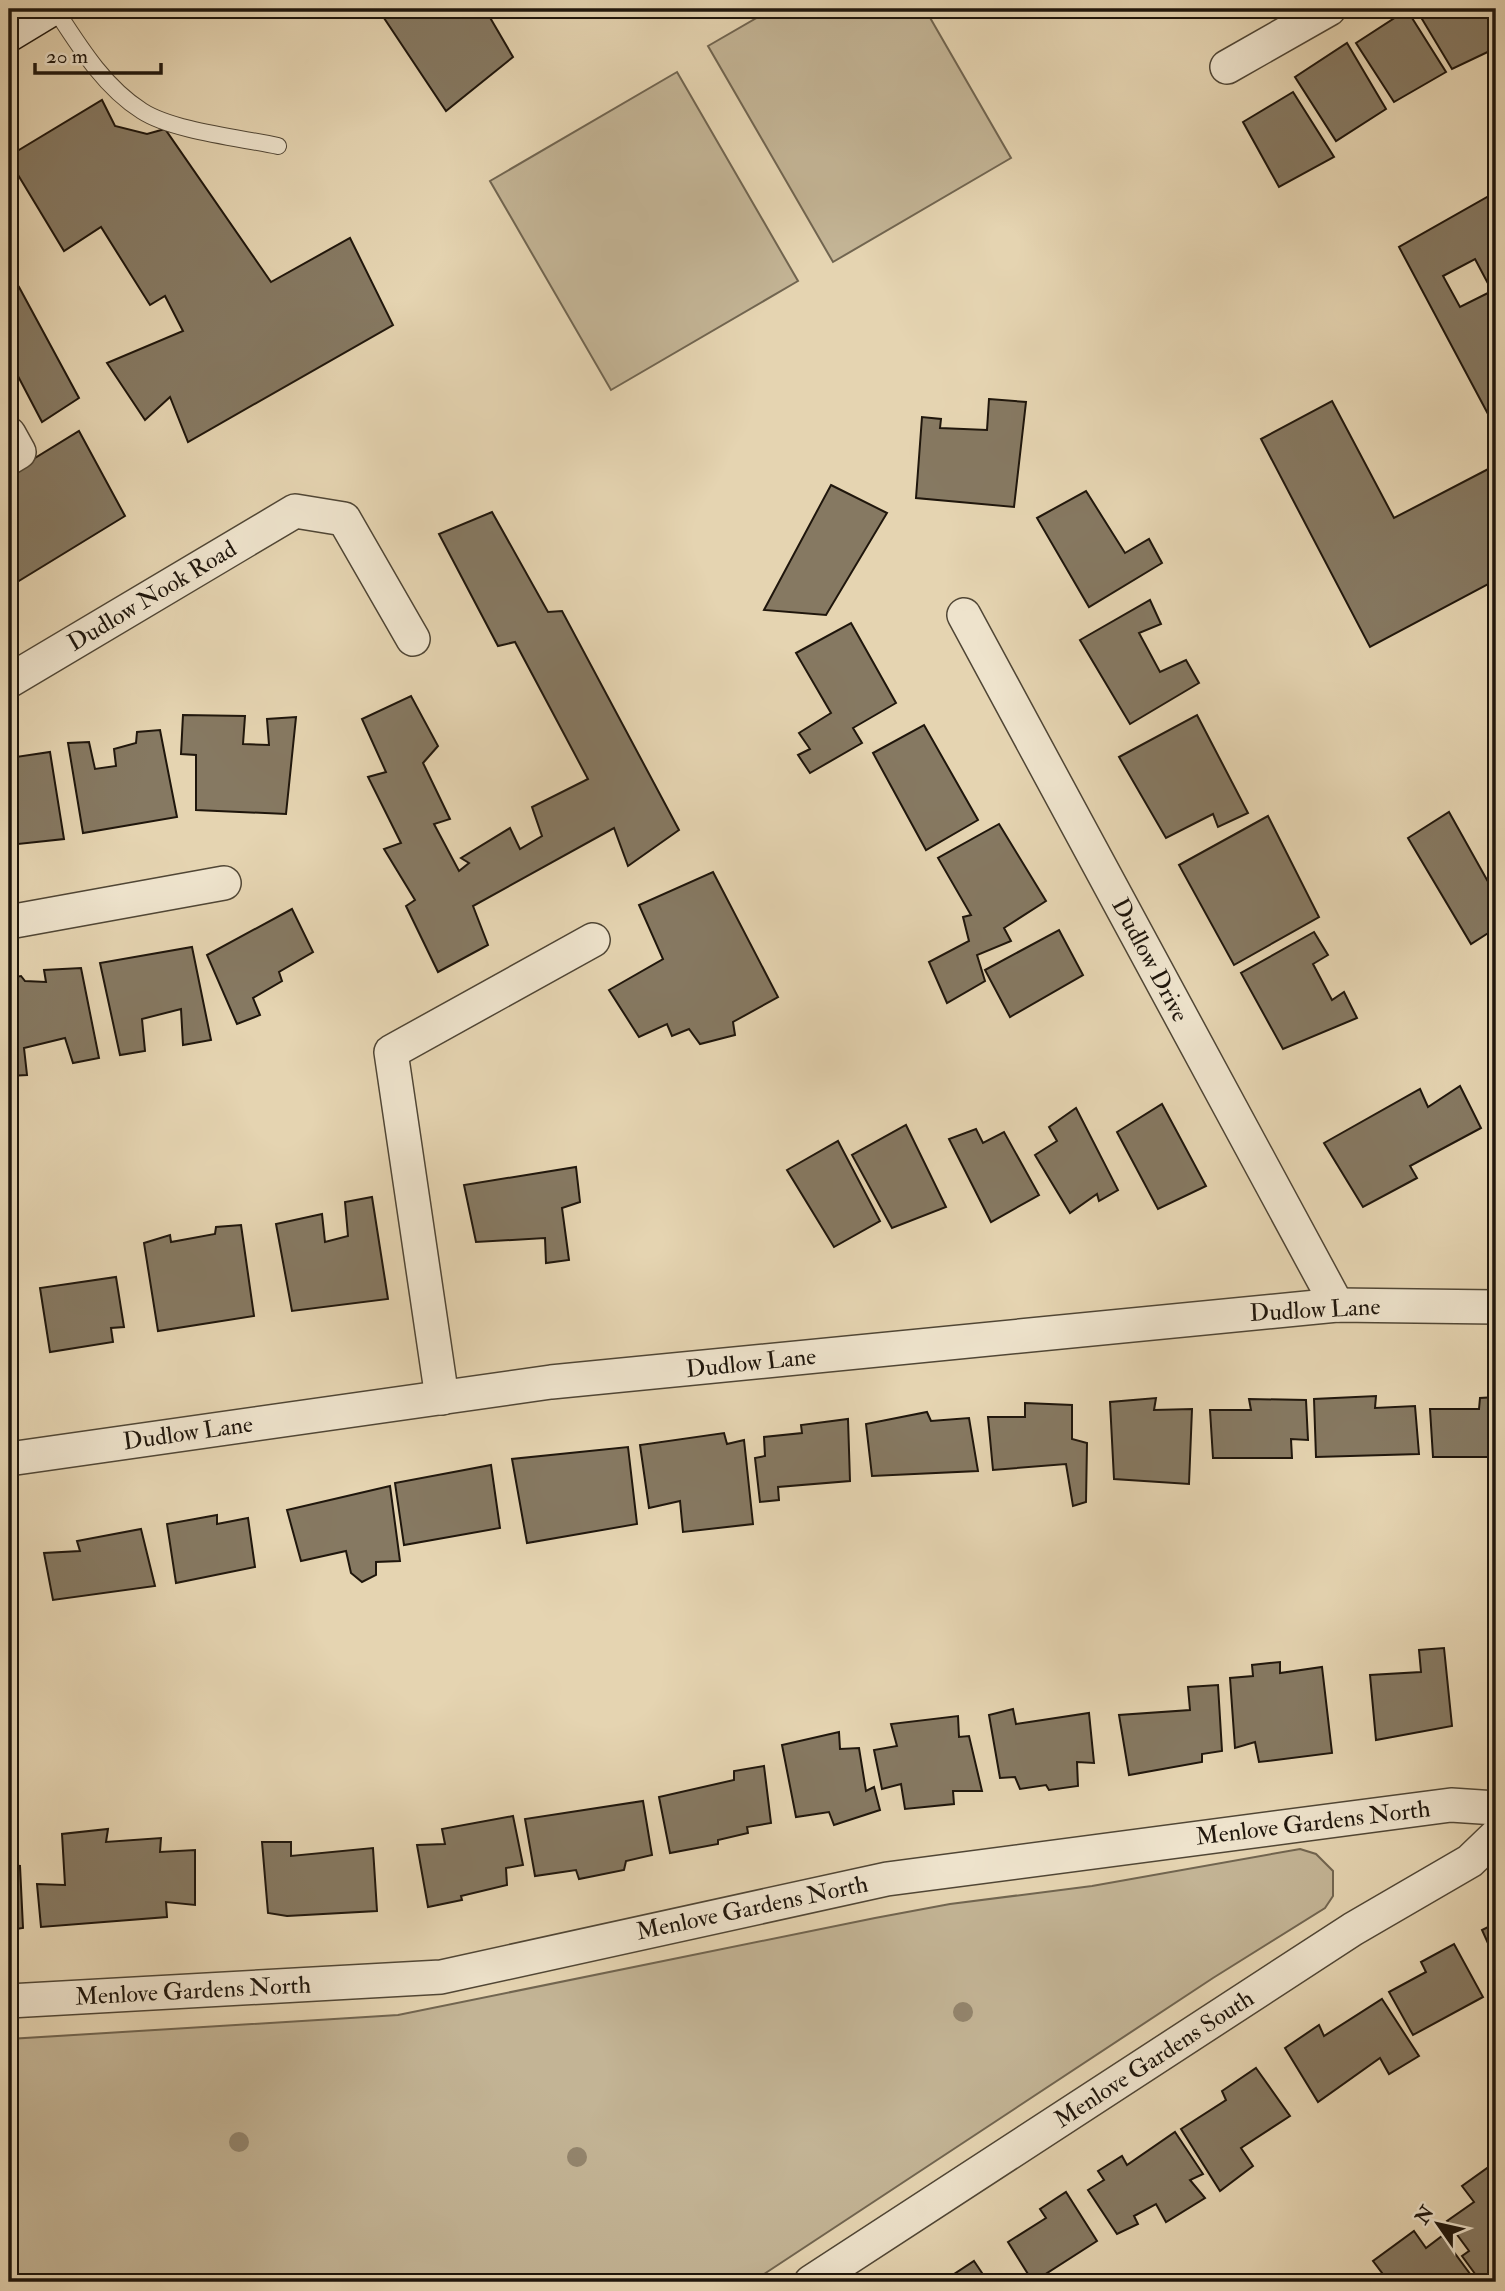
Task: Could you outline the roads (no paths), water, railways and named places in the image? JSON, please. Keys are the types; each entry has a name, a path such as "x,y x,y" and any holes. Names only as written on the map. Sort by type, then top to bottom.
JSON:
{"street":[{"path":"9,32 47,9"},
{"path":"1227,67 1329,9"},
{"path":"9,433 19,452 9,458"},
{"name":"Dudlow Nook Road","path":"9,681 295,511 344,519 413,639"},
{"name":"Dudlow Drive","path":"964,615 1337,1305"},
{"path":"9,922 223,883"},
{"path":"442,1398 391,1052 593,940"},
{"name":"Dudlow Lane","path":"9,1459 551,1382 1337,1305 1496,1307"},
{"name":"Menlove Gardens North","path":"9,2001 441,1977 887,1879 1451,1805 1496,1808"},
{"name":"Menlove Gardens South","path":"811,2282 1353,1929 1470,1861 1496,1836"}],"lane":[{"path":"55,9 85,54 111,85 144,113 169,123 278,146"}]}
